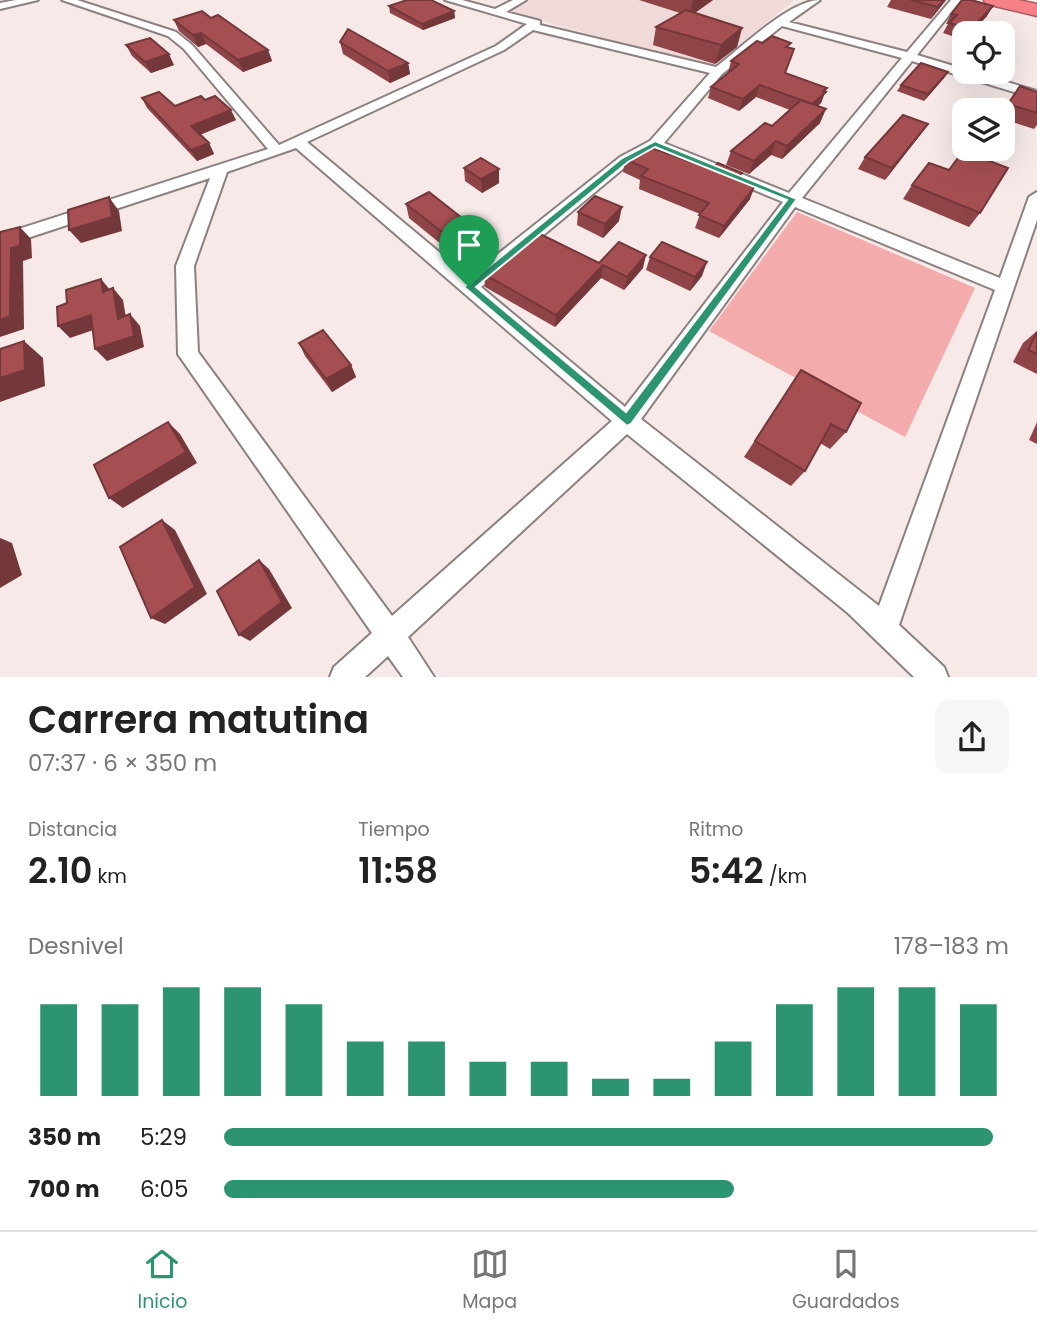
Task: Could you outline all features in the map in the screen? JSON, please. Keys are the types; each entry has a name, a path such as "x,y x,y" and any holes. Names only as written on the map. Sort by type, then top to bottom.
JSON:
{"highway":[{"path":"1007,1 1037,10"}],"street":[{"path":"0,6 33,0"},
{"path":"67,0 172,34 188,47 277,151"},
{"path":"0,241 277,151 500,48 536,23 450,0"},
{"path":"497,12 521,0"},
{"path":"469,287 625,160 655,144 718,71 816,0"},
{"path":"344,677 627,421 793,199 956,0"},
{"path":"781,23 909,56 1037,95"},
{"path":"531,26 718,71"},
{"path":"298,142 627,421 857,604 934,677"},
{"path":"655,144 1005,287"},
{"path":"221,169 185,266 188,354 420,677"},
{"path":"884,629 1037,197"}],"shaded area":[{"path":"529,0 794,0 709,69 509,11"},
{"path":"797,212 975,288 905,437 709,331"}],"building":[{"path":"407,0 431,0 454,11 422,24 389,6"},
{"path":"911,0 944,0 938,7"},
{"path":"962,0 993,6 979,21 952,21 952,24 949,23 957,15 951,14"},
{"path":"686,10 742,28 721,45 656,27"},
{"path":"202,11 211,18 218,15 268,50 238,60 201,33 193,35 174,20"},
{"path":"348,29 408,63 388,71 340,42"},
{"path":"772,36 791,43 786,47 794,49 785,73 827,88 812,104 760,85 743,99 711,87 739,64 731,61 757,41 762,43"},
{"path":"150,38 169,54 145,62 126,45"},
{"path":"921,63 948,72 928,94 901,85"},
{"path":"1020,86 1037,92 1037,113 1015,106 1015,98 1012,98"},
{"path":"159,92 175,106 201,96 205,100 215,96 231,110 191,126 209,143 191,150 142,98"},
{"path":"801,100 826,109 787,146 776,141 754,161 731,151 765,123 772,126"},
{"path":"903,115 928,124 892,168 865,157"},
{"path":"646,146 711,169 718,163 742,173 735,179 755,186 724,226 699,215 709,203 641,176 648,169 625,159"},
{"path":"481,158 499,169 481,179 464,168"},
{"path":"956,161 989,161 1008,168 980,213 912,185 929,163 949,170"},
{"path":"429,192 467,222 446,235 406,204"},
{"path":"595,196 622,207 605,224 578,212"},
{"path":"109,197 112,217 69,230 68,210"},
{"path":"20,227 20,246 11,248 10,316 0,320 0,232"},
{"path":"536,232 599,263 619,242 646,255 627,277 603,265 556,315 484,274"},
{"path":"662,242 707,262 695,277 650,257"},
{"path":"101,279 103,292 113,288 118,319 130,314 134,336 95,349 91,315 58,326 57,307 67,303 66,290"},
{"path":"323,330 351,365 326,379 299,343"},
{"path":"1037,332 1037,354 1028,350"},
{"path":"24,341 25,370 0,378 0,349"},
{"path":"801,370 861,403 846,432 831,424 805,471 755,441"},
{"path":"168,422 186,452 109,498 94,465"},
{"path":"162,520 195,587 151,618 120,547"},
{"path":"259,560 282,602 239,635 217,591"}],"route":[{"path":"655,144 793,199 627,421 469,287 625,160 655,144"}]}
